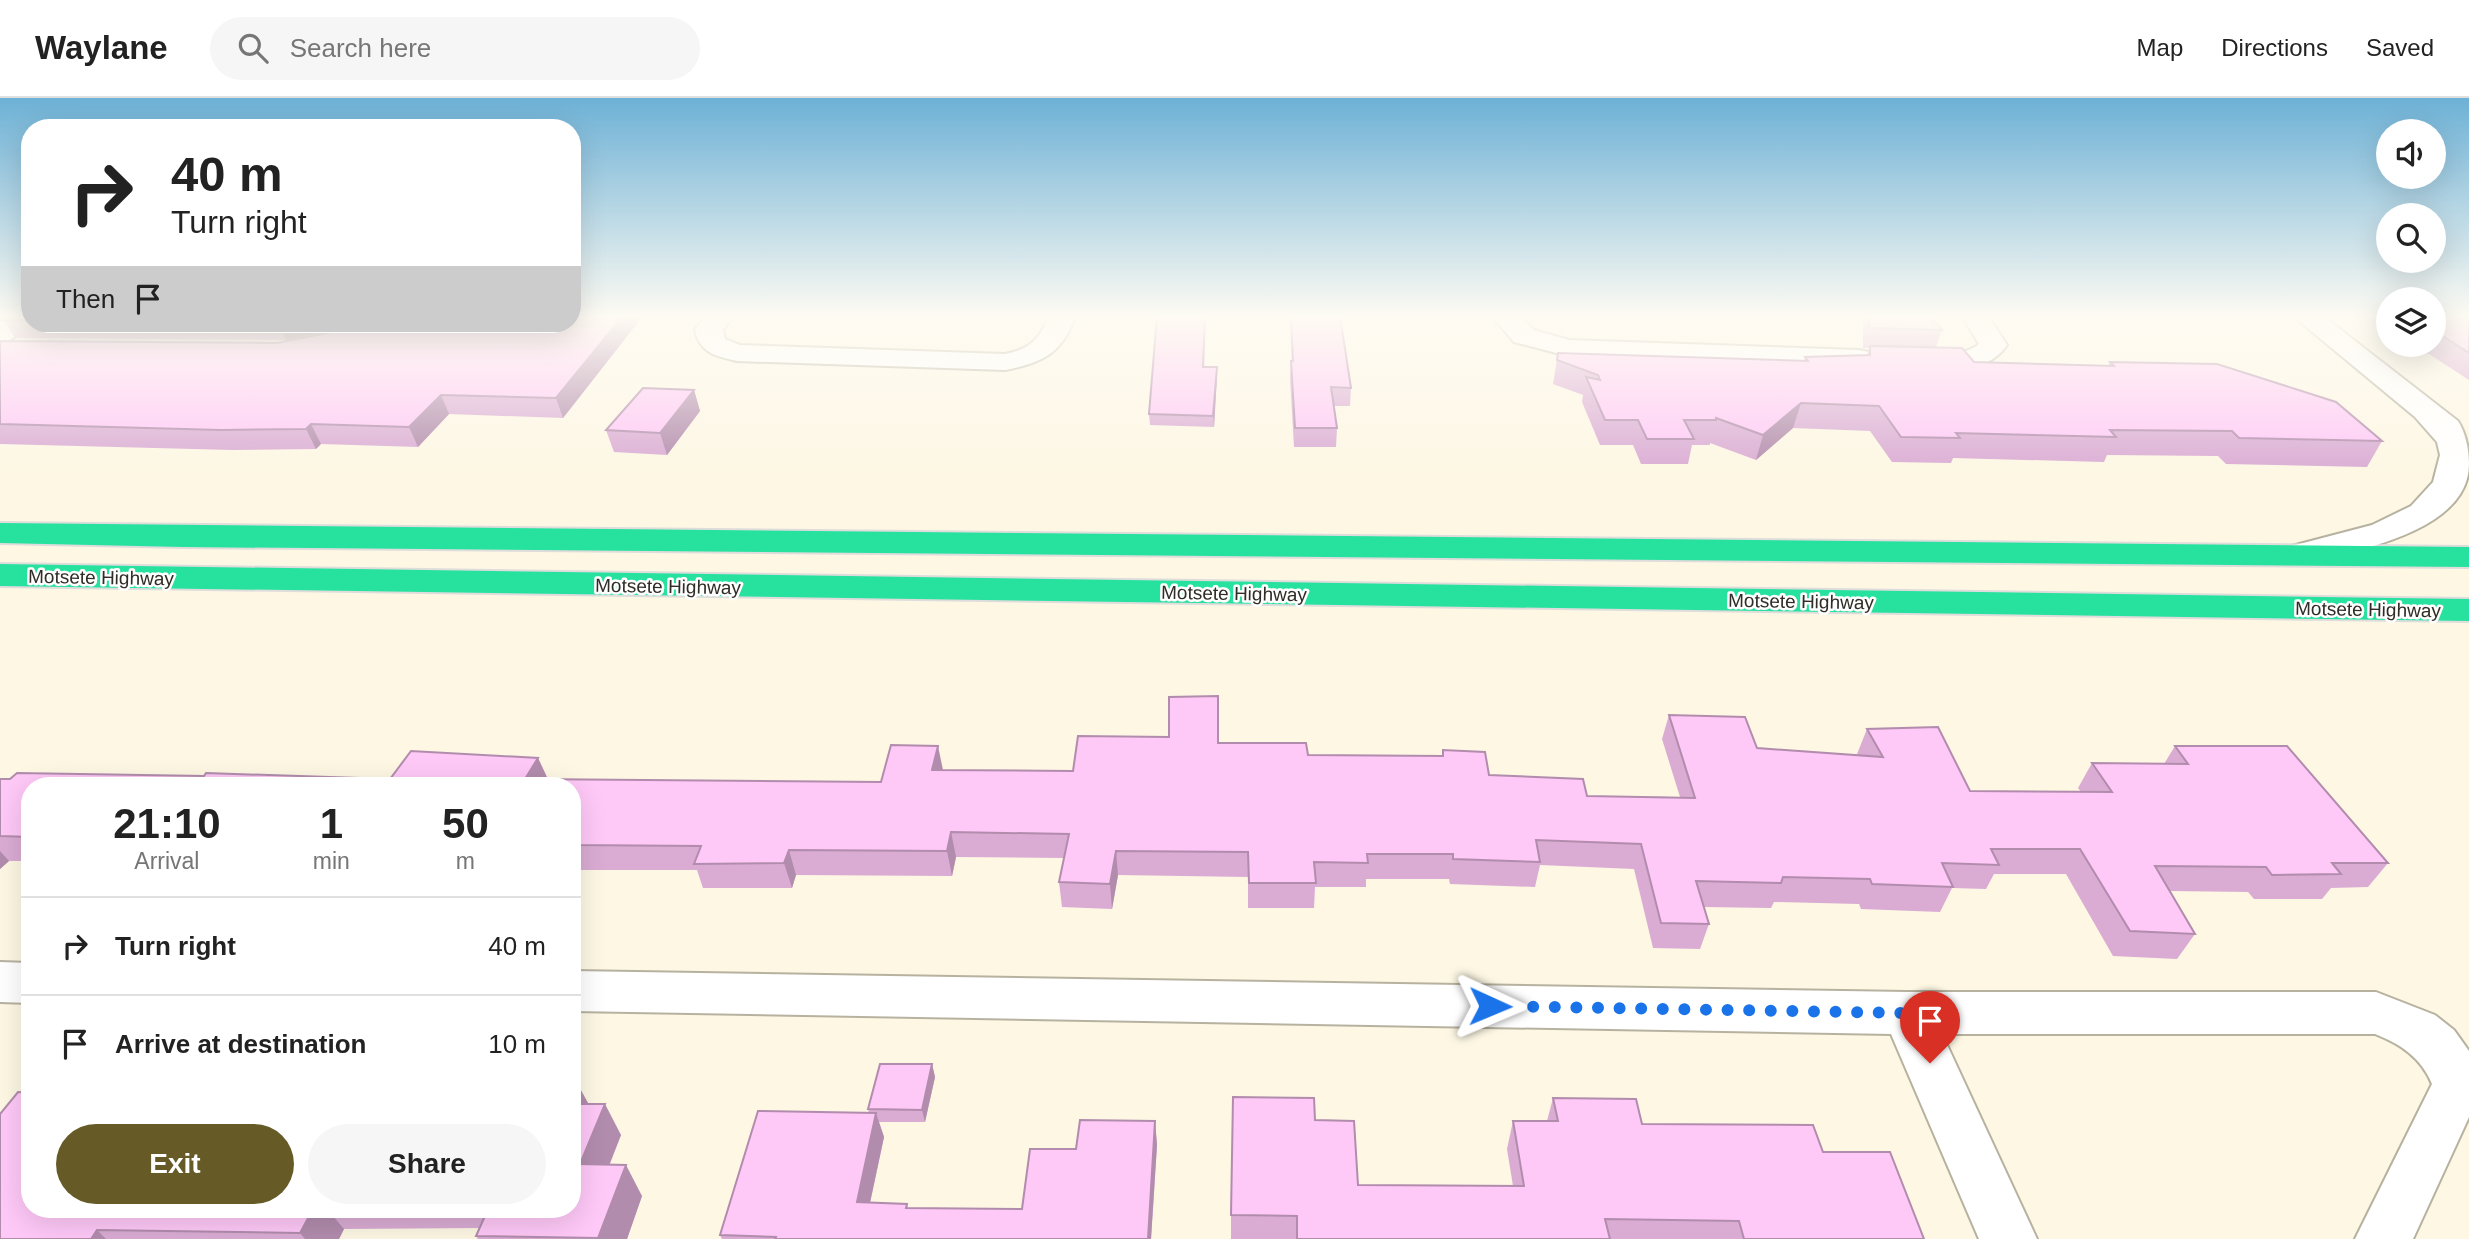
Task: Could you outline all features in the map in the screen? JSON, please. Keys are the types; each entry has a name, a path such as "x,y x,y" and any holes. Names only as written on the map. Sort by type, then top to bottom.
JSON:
{"highway":[{"path":"0,533 183,537 2469,557"},
{"name":"Motsete Highway","path":"0,575 2469,610"}],"street":[{"path":"2373,369 2469,442"},
{"path":"2300,554 2411,521 2421,516 2444,493 2455,470 2454,445 2427,412"},
{"path":"0,982 21,983"},
{"path":"581,991 1907,1013 2376,1013 2413,1026 2443,1049 2458,1084 2384,1239"},
{"path":"1907,1013 2008,1239"}],"building":[{"path":"0,369 579,369 556,398 441,395 409,427 311,424 306,429 221,430 0,424"},
{"path":"1153,369 1217,369 1213,416 1149,414"},
{"path":"1291,369 1348,369 1351,388 1331,387 1337,428 1295,428"},
{"path":"1582,369 2233,369 2336,402 2382,441 2239,438 2232,431 2110,430 2116,437 1956,433 1960,438 1901,437 1879,406 1801,403 1763,435 1716,418 1684,420 1694,439 1647,439 1638,420 1605,420 1586,377 1600,380 1598,375"},
{"path":"643,388 694,390 660,433 606,430"},
{"path":"1218,696 1218,743 1306,743 1308,755 1443,756 1443,750 1485,752 1489,775 1583,779 1587,796 1695,798 1669,715 1745,717 1757,748 1883,757 1867,729 1938,727 1970,791 2112,792 2092,763 2188,764 2175,746 2287,746 2388,863 2332,863 2341,874 2272,875 2266,867 2155,866 2195,934 2130,931 2080,849 1991,849 1999,865 1942,863 1953,887 1872,884 1870,879 1783,877 1781,883 1696,881 1709,924 1661,923 1641,844 1536,840 1540,862 1453,859 1453,854 1367,854 1368,863 1314,862 1316,883 1249,883 1248,852 1116,851 1110,884 1059,882 1069,834 951,832 947,851 789,850 784,863 694,864 701,846 581,845 581,779 881,782 891,745 938,746 932,770 1073,771 1078,736 1169,737 1169,697"},
{"path":"411,751 538,758 526,777 392,777"},
{"path":"17,773 204,776 206,773 329,777 21,777 21,837 0,836 0,779 10,779"},
{"path":"880,1064 932,1064 922,1110 868,1109"},
{"path":"18,1092 21,1092 21,1218 308,1218 300,1233 97,1230 91,1239 0,1239 0,1114"},
{"path":"1233,1097 1314,1098 1315,1120 1354,1121 1358,1185 1524,1186 1513,1121 1558,1121 1553,1098 1636,1099 1642,1124 1813,1125 1823,1152 1890,1152 1924,1239 1744,1239 1739,1221 1605,1219 1610,1239 1297,1239 1297,1216 1231,1215"},
{"path":"581,1104 605,1104 581,1162"},
{"path":"758,1111 876,1113 857,1202 907,1204 906,1208 1022,1209 1030,1149 1076,1149 1080,1120 1155,1121 1148,1239 775,1239 776,1237 720,1235"},
{"path":"581,1164 626,1165 598,1238 476,1236 484,1218 581,1218"}],"route":[{"path":"1490,1006 1907,1013 1930,1063"}]}
